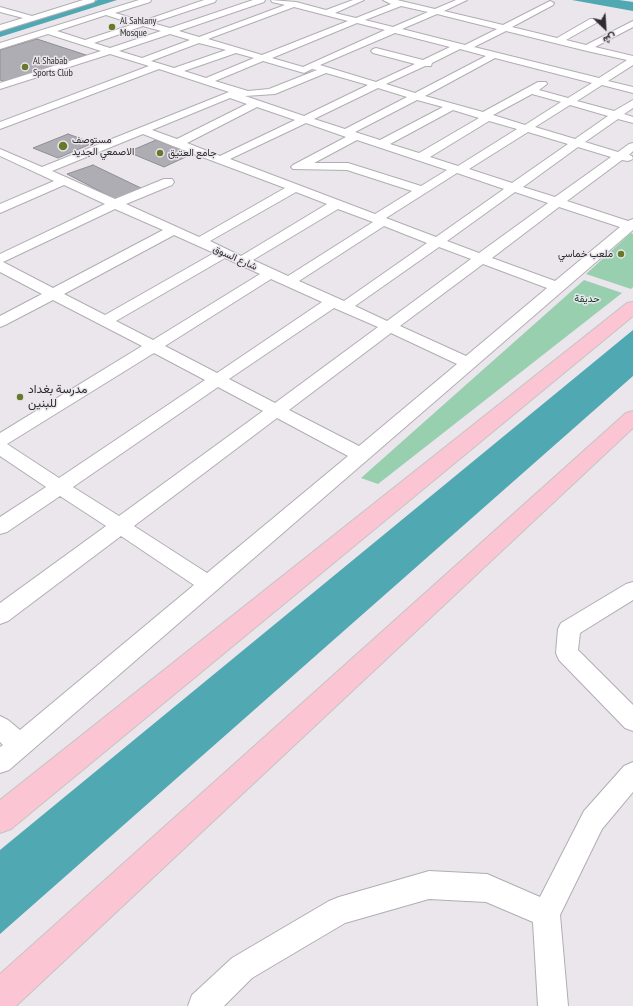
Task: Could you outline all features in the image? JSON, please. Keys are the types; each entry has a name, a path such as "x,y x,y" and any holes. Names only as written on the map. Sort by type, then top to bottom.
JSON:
{"main road":[{"path":"0,819 633,307"},
{"path":"0,997 633,417"}],"street":[{"path":"62,0 78,4 100,4 122,8 147,0"},
{"path":"85,43 212,0"},
{"path":"1,85 171,31 261,0"},
{"path":"275,0 633,90"},
{"path":"141,61 307,0"},
{"path":"326,13 360,0"},
{"path":"387,0 590,48 633,60"},
{"path":"206,81 357,20 417,0"},
{"path":"42,171 170,119 308,68 463,0"},
{"path":"179,2 248,21"},
{"path":"220,160 424,63 506,28 550,3"},
{"path":"0,28 78,4"},
{"path":"100,4 144,23 263,58 329,71 577,143 629,154"},
{"path":"0,46 48,31 100,4"},
{"path":"0,8 31,18"},
{"path":"462,27 475,21"},
{"path":"559,41 593,21"},
{"path":"581,56 590,48 633,24"},
{"path":"48,31 206,81 239,94 257,104 514,188 631,224"},
{"path":"413,34 373,53 462,72"},
{"path":"435,40 448,34"},
{"path":"528,43 541,37"},
{"path":"174,71 236,50"},
{"path":"273,180 416,96 462,72 514,50"},
{"path":"288,282 421,190 527,129 633,60"},
{"path":"421,157 530,90 569,64"},
{"path":"0,126 158,66"},
{"path":"239,94 271,92 344,66"},
{"path":"530,90 633,120"},
{"path":"0,527 217,380 437,242 633,103"},
{"path":"177,144 257,104"},
{"path":"381,144 452,106"},
{"path":"170,119 206,129"},
{"path":"142,130 557,287"},
{"name":"شارع السوق","path":"0,152 469,363"},
{"path":"0,615 558,202 629,154"},
{"path":"0,165 15,159"},
{"path":"297,167 348,167 421,190"},
{"path":"0,209 63,181"},
{"path":"0,259 115,204 168,182"},
{"path":"199,242 295,188"},
{"path":"242,261 337,204"},
{"path":"0,762 210,585 631,224"},
{"path":"0,322 173,230"},
{"path":"105,321 224,253"},
{"path":"0,266 361,455"},
{"path":"0,441 270,274"},
{"path":"0,448 210,585"},
{"path":"633,590 569,629 567,653 633,721"},
{"path":"0,727 20,745"},
{"path":"553,1006 546,914 593,820 633,774"},
{"path":"203,1006 242,968 339,911 429,885 487,888 546,914"}],"green space":[{"name":"ملعب خماسي","path":"631,233 633,234 633,287 631,289 586,274"},
{"name":"حديقة","path":"584,280 622,293 378,484 361,478"}],"water":[{"path":"98,0 117,0 0,37 0,30"},
{"path":"572,0 619,0 633,2 633,11"},
{"path":"633,330 633,376 0,934 0,850"}],"building":[{"name":"Al Shabab Sports Club","path":"37,39 86,55 6,82 0,80 0,50"},
{"name":"مستوصف الاصمعي الجديد","path":"68,134 93,143 58,158 33,148"},
{"name":"جامع العتيق","path":"156,140 192,154 164,167 128,152"},
{"path":"93,165 143,189 117,200 67,174"}],"place":[{"name":"Al Sahlany Mosque","path":"112,27"},
{"name":"Al Shabab Sports Club","path":"25,67"},
{"name":"مستوصف الاصمعي الجديد","path":"63,146"},
{"name":"جامع العتيق","path":"160,153"},
{"name":"ملعب خماسي","path":"621,254"},
{"name":"مدرسة بغداد للبنين","path":"20,397"}]}
